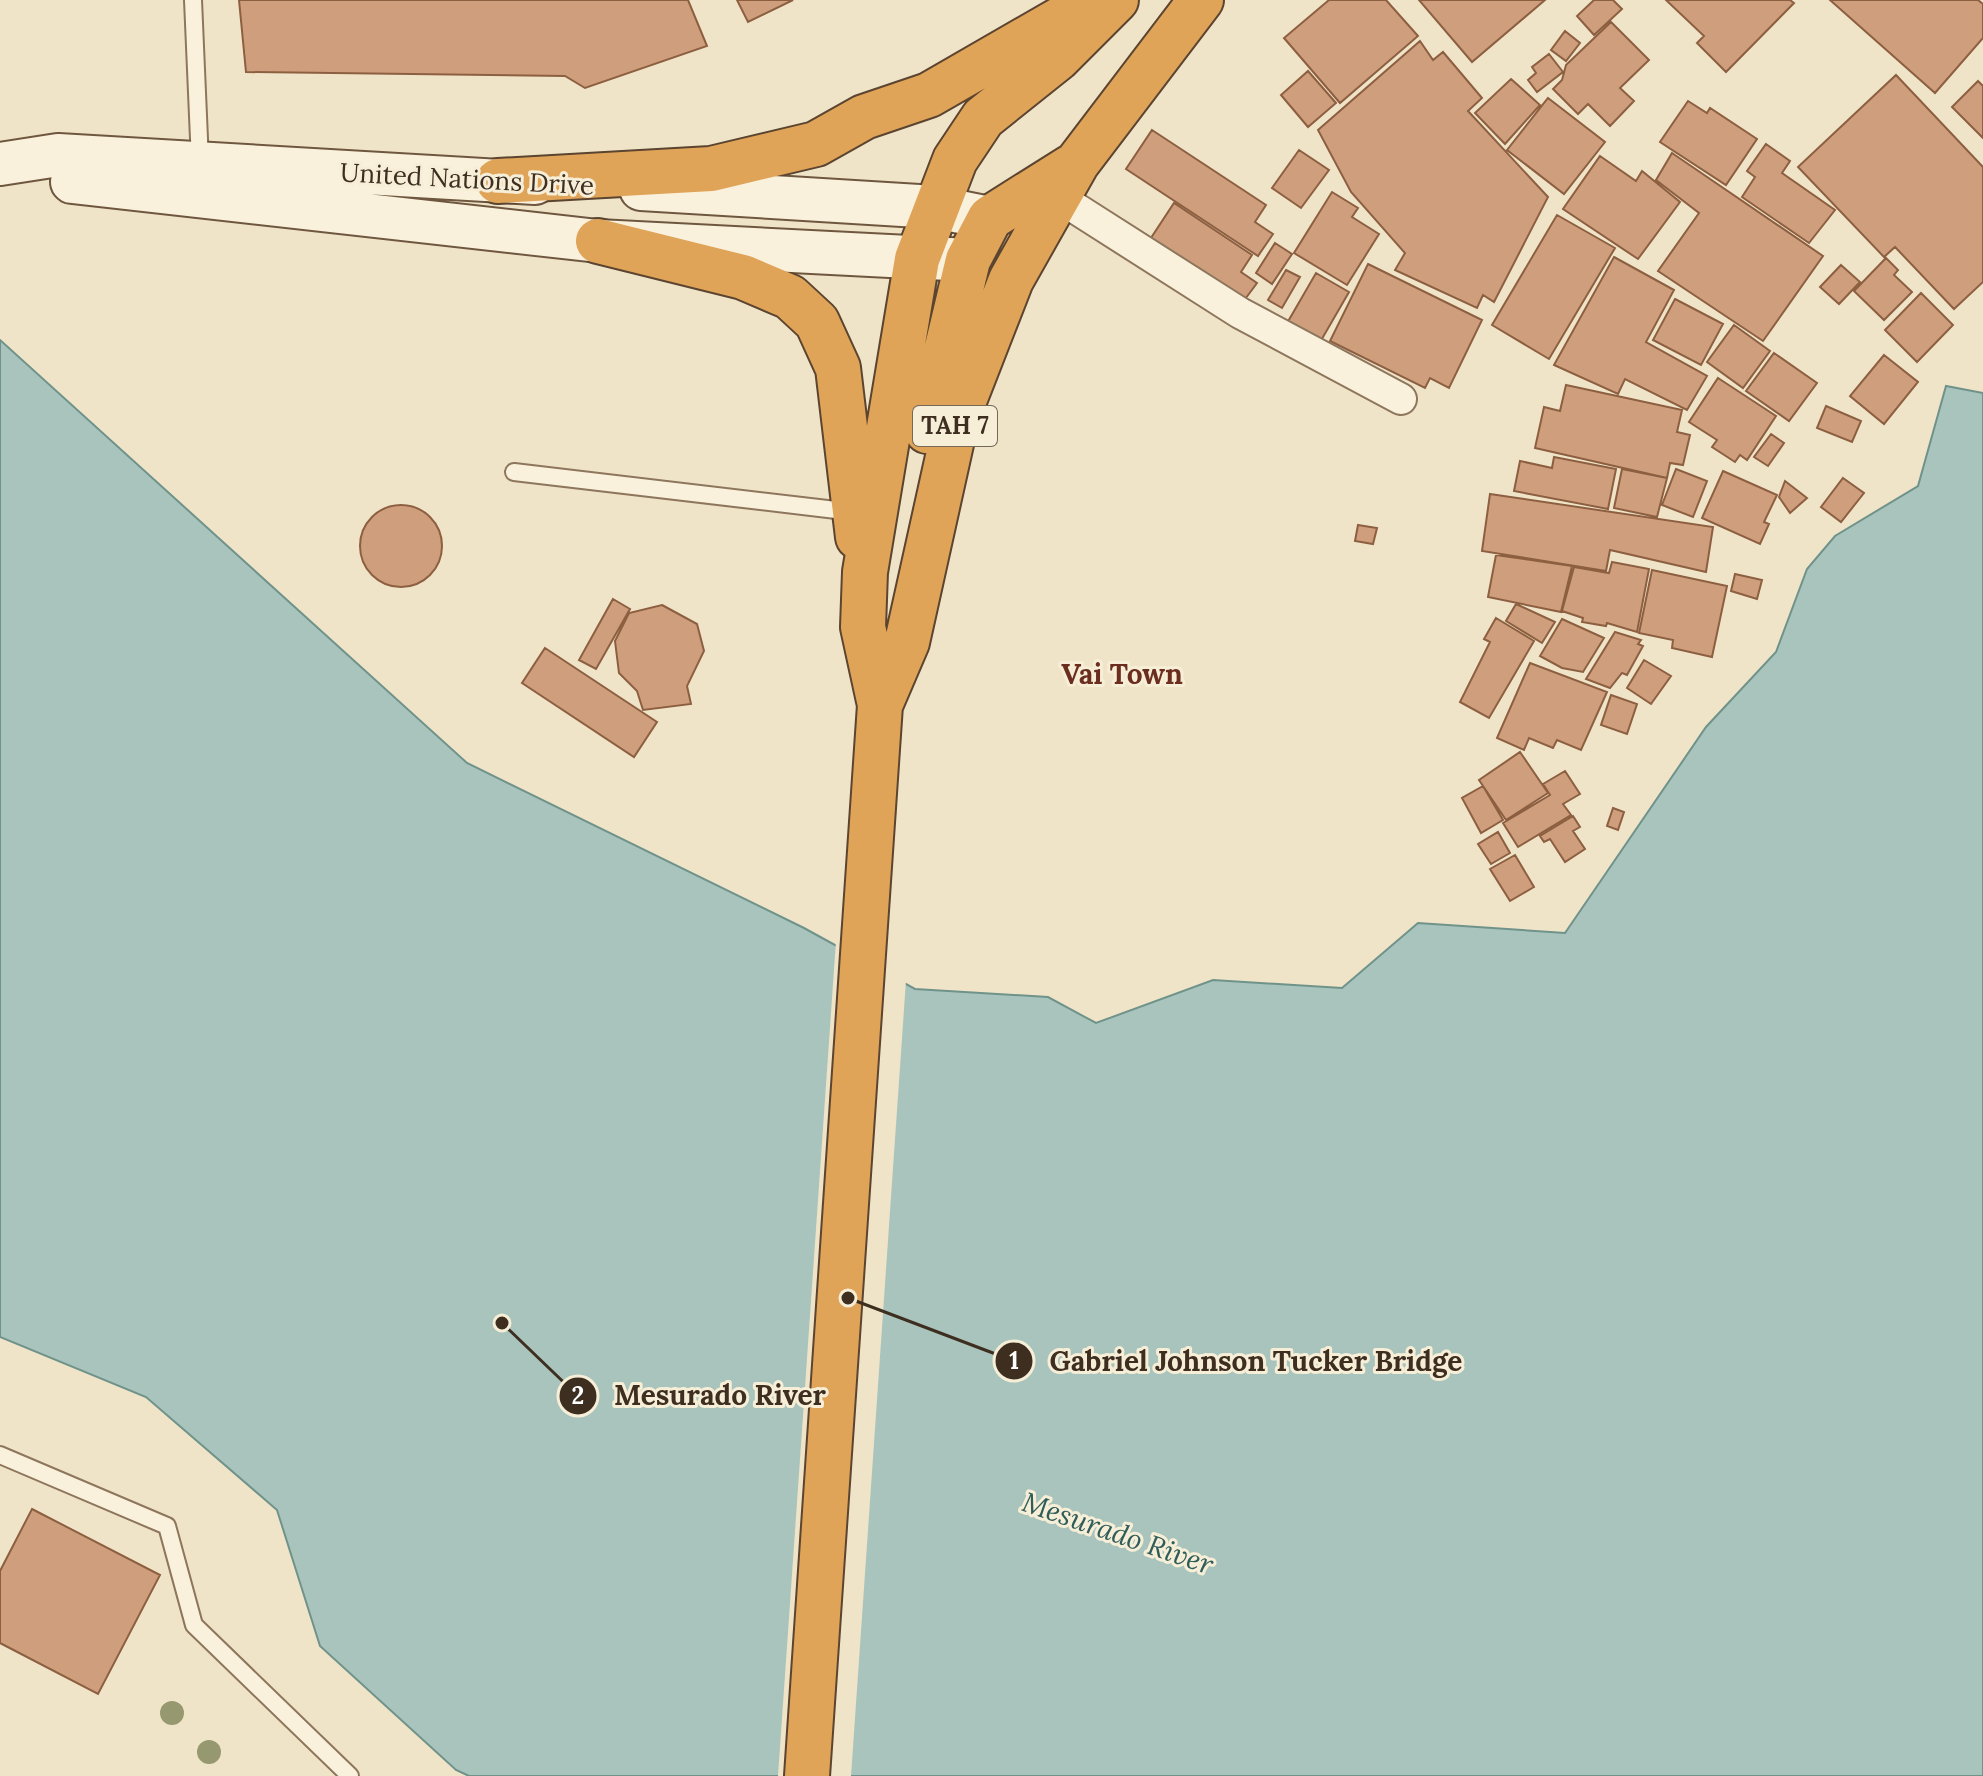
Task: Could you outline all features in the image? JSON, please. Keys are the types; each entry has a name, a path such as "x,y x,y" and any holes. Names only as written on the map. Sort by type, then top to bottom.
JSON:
{"highway":[{"path":"498,181 711,169 816,144 864,117 929,95 1094,0"},
{"name":"TAH 7","path":"880,705 863,627 865,572 917,259 955,160 983,118 1058,58 1116,0"},
{"name":"TAH 7","path":"880,705 907,642 956,421 1011,280 1068,180 1201,0"},
{"path":"807,1776 880,705 916,476 968,260 990,218 1068,180"},
{"path":"598,241 743,277 790,297 817,322 838,368 853,512 865,572"}],"main road":[{"name":"United Nations Drive","path":"0,167 58,155 935,207 990,218"},
{"name":"United Nations Drive","path":"0,167 63,181 598,241 968,260"}],"street":[{"path":"1068,180 1240,313 1401,399"}],"lane":[{"path":"193,0 200,163"},
{"path":"514,472 853,512"},
{"path":"0,1455 167,1526 194,1625 350,1776"}],"water":[{"path":"0,340 467,763 804,928 915,989 1048,997 1096,1023 1213,980 1342,988 1418,923 1565,933 1706,727 1776,652 1807,569 1835,536 1918,486 1946,386 1983,393 1983,1776 469,1776 456,1770 320,1646 277,1510 146,1397 0,1337"}],"pier":[{"path":"836,941 906,980 851,1776 778,1776"}],"building":[{"path":"239,0 688,0 707,46 585,88 565,76 246,72"},
{"path":"737,0 793,0 748,22"},
{"path":"1329,0 1386,0 1418,36 1340,103 1284,38"},
{"path":"1419,0 1545,0 1472,62"},
{"path":"1594,0 1613,0 1622,9 1594,35 1577,16"},
{"path":"1666,0 1790,0 1794,3 1726,72 1697,43 1704,36"},
{"path":"1830,0 1978,0 1983,4 1983,38 1935,93"},
{"path":"1611,22 1649,60 1620,88 1634,101 1610,126 1588,104 1578,114 1553,89 1562,80 1566,65"},
{"path":"1565,31 1580,43 1566,61 1551,50"},
{"path":"1420,41 1433,60 1443,52 1482,98 1468,111 1548,197 1494,302 1483,295 1477,308 1395,270 1405,253 1351,192 1318,130"},
{"path":"1549,54 1563,72 1537,92 1528,80 1536,73 1532,67"},
{"path":"1308,71 1336,103 1308,127 1281,95"},
{"path":"1896,75 1983,167 1983,282 1954,309 1895,247 1884,257 1798,167"},
{"path":"1511,79 1540,105 1505,144 1475,113"},
{"path":"1978,81 1983,86 1983,138 1952,107"},
{"path":"1548,98 1605,142 1564,194 1507,150"},
{"path":"1688,101 1707,113 1710,108 1757,139 1726,185 1660,142"},
{"path":"1152,130 1266,205 1255,222 1273,234 1258,256 1126,169"},
{"path":"1766,144 1790,161 1782,173 1835,210 1809,243 1742,197 1755,177 1747,171"},
{"path":"1299,150 1329,170 1301,208 1272,188"},
{"path":"1672,153 1823,256 1763,341 1658,271 1699,213 1656,180"},
{"path":"1600,156 1636,181 1642,171 1680,202 1638,259 1563,209"},
{"path":"1332,192 1358,208 1352,217 1379,234 1347,285 1294,253"},
{"path":"1174,203 1252,255 1241,272 1257,283 1240,306 1147,244"},
{"path":"1557,215 1615,248 1549,359 1492,325"},
{"path":"1275,243 1292,254 1272,284 1256,273"},
{"path":"1614,257 1674,290 1646,342 1707,376 1687,410 1625,379 1618,394 1554,365"},
{"path":"1886,258 1898,270 1894,275 1912,292 1884,320 1854,291"},
{"path":"1368,264 1482,320 1449,388 1430,378 1425,388 1330,341"},
{"path":"1841,265 1860,282 1839,304 1820,287"},
{"path":"1286,270 1300,277 1282,308 1268,300"},
{"path":"1316,273 1349,292 1319,344 1286,325"},
{"path":"1921,293 1953,325 1917,362 1885,330"},
{"path":"1675,299 1723,324 1701,365 1653,340"},
{"path":"1734,325 1770,351 1743,388 1707,362"},
{"path":"1774,353 1817,383 1789,421 1746,391"},
{"path":"1884,355 1918,382 1884,424 1850,396"},
{"path":"1718,378 1776,416 1747,460 1740,455 1735,462 1712,447 1717,440 1689,422"},
{"path":"1566,385 1682,410 1677,432 1690,435 1683,465 1670,463 1667,478 1535,448 1544,407 1560,411"},
{"path":"1826,406 1861,421 1852,442 1817,428"},
{"path":"1771,434 1784,443 1768,466 1754,457"},
{"path":"1554,457 1616,469 1608,509 1514,491 1520,461 1552,468"},
{"path":"1622,469 1667,478 1657,517 1614,508"},
{"path":"1676,469 1707,481 1693,517 1662,505"},
{"path":"1723,471 1777,495 1764,522 1769,524 1760,544 1702,518"},
{"path":"1843,478 1864,493 1841,522 1821,507"},
{"path":"1785,481 1807,498 1790,513 1779,497"},
{"path":"1490,494 1713,527 1706,572 1610,550 1606,571 1482,551"},
{"path":"401,505 417,508 430,517 439,530 442,546 439,562 430,575 417,584 401,587 385,584 372,575 363,562 360,546 363,530 372,517 385,508"},
{"path":"1358,525 1377,528 1373,544 1355,541"},
{"path":"1496,555 1572,566 1561,612 1488,597"},
{"path":"1612,562 1649,569 1637,632 1607,623 1606,626 1582,622 1583,618 1562,611 1574,567 1609,573"},
{"path":"1652,570 1727,586 1712,657 1672,648 1673,640 1639,633"},
{"path":"1735,574 1762,580 1757,599 1731,591"},
{"path":"613,599 630,609 596,669 579,660"},
{"path":"1516,604 1555,622 1542,643 1506,621"},
{"path":"662,605 697,624 704,651 687,686 691,704 643,710 637,691 619,673 615,641 629,613"},
{"path":"1496,618 1534,641 1489,718 1460,702 1490,642 1484,639"},
{"path":"1562,619 1604,638 1583,672 1562,668 1540,656"},
{"path":"1615,632 1641,640 1638,644 1643,646 1627,675 1622,673 1610,688 1586,679"},
{"path":"545,648 657,722 634,757 522,683"},
{"path":"1644,660 1671,676 1651,704 1627,688"},
{"path":"1530,663 1607,692 1581,750 1557,740 1553,748 1529,738 1524,750 1497,738"},
{"path":"1611,695 1637,704 1627,734 1601,725"},
{"path":"1520,752 1548,793 1506,820 1479,780"},
{"path":"1565,771 1580,794 1563,804 1571,815 1518,847 1503,823 1550,795 1543,784"},
{"path":"1483,786 1503,820 1481,833 1462,798"},
{"path":"1613,808 1624,812 1618,830 1607,826"},
{"path":"1573,816 1580,827 1573,831 1585,849 1565,862 1550,839 1544,842 1540,836"},
{"path":"1498,832 1510,853 1491,864 1478,844"},
{"path":"1515,855 1534,887 1510,901 1490,869"},
{"path":"32,1509 160,1575 98,1694 0,1643 0,1571"}],"place":[{"name":"Gabriel Johnson Tucker Bridge","path":"848,1298"},
{"name":"Mesurado River","path":"502,1323"}],"district":[{"name":"Vai Town","path":"1122,674"}]}
